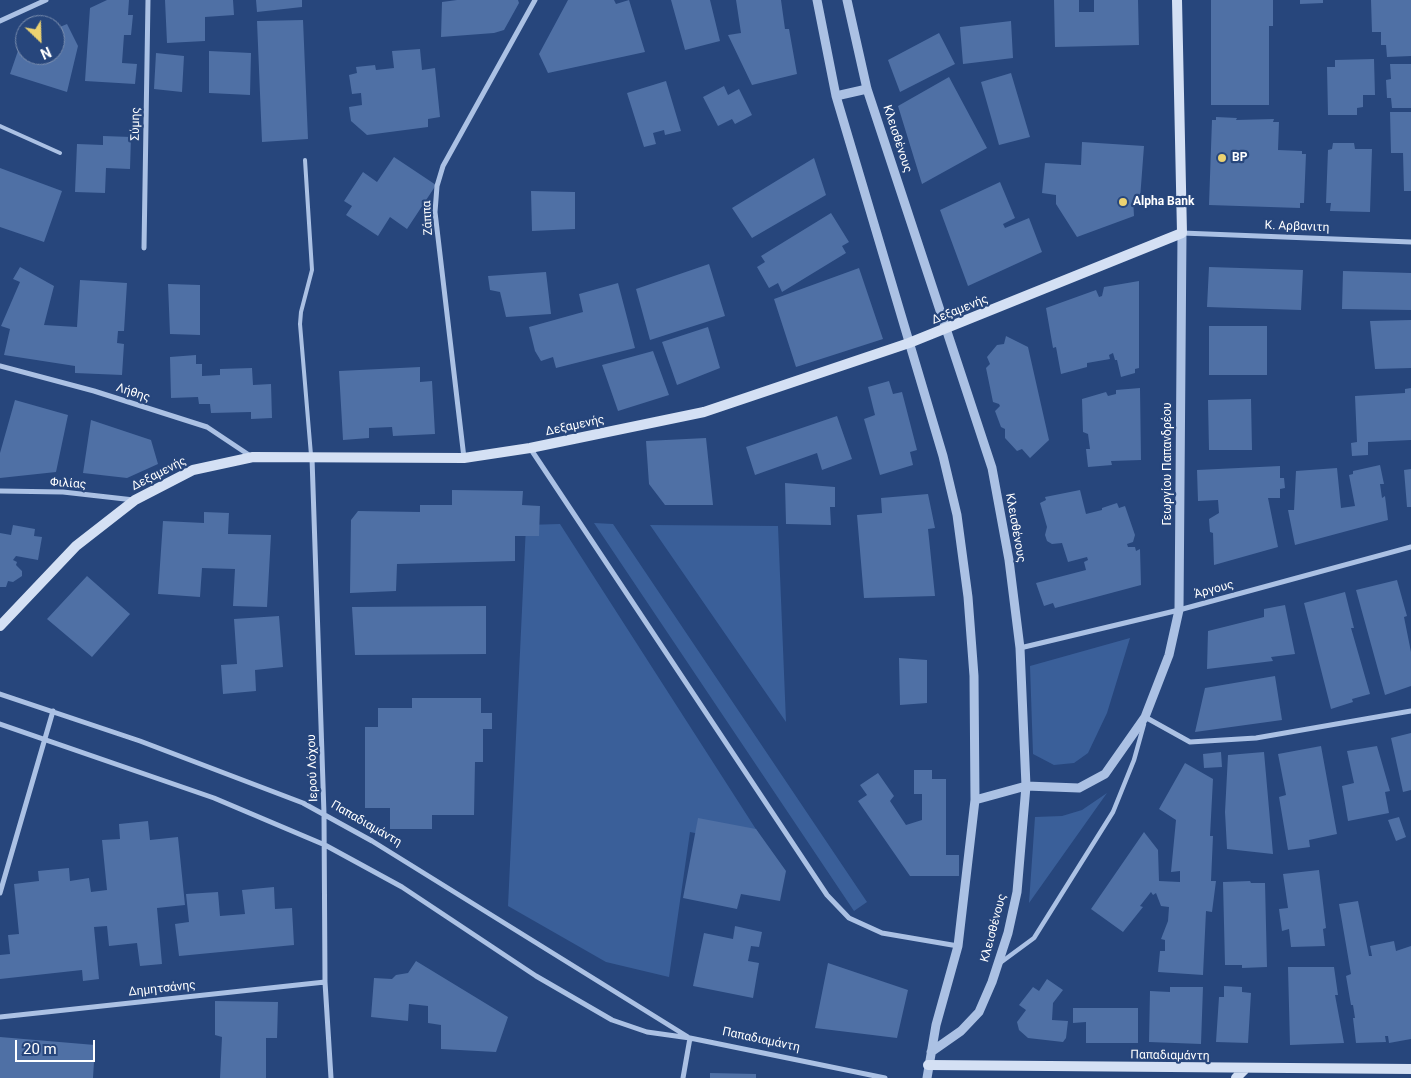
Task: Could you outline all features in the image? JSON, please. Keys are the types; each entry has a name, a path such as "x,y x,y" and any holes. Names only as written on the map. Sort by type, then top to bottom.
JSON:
{"main road":[{"name":"Γεωργίου Παπανδρέου","path":"1177,0 1182,233"},
{"name":"Δεξαμενής","path":"0,626 76,546 134,500 193,470 252,457 464,458 530,448 704,412 947,329 1182,233"},
{"name":"Παπαδιαμάντη","path":"928,1065 1245,1069 1411,1068"},
{"path":"1236,1078 1245,1069"}],"street":[{"path":"0,21 46,0"},
{"name":"Σύμης","path":"144,248 148,0"},
{"name":"Ζάππα","path":"464,458 435,212 437,186 444,166 535,0"},
{"path":"817,0 836,96 943,456 957,515 968,597 974,676 975,800 958,946 931,1052 927,1078"},
{"name":"Κλεισθένους","path":"847,0 868,89 992,468 1009,560 1020,648 1026,786 1017,892 1008,933 979,1012 961,1031 931,1052"},
{"path":"836,96 868,89"},
{"name":"Κ. Αρβανιτη","path":"1182,233 1411,242"},
{"name":"Γεωργίου Παπανδρέου","path":"975,800 1026,786 1080,788 1105,774 1145,717 1170,655 1179,610 1182,233"},
{"name":"Λήθης","path":"0,366 94,391 207,427 252,457"},
{"path":"530,448 827,895 849,918 882,933 958,946"},
{"name":"Ιερού Λόχου","path":"312,458 325,846 325,982 331,1078"},
{"name":"Φιλίας","path":"0,491 63,492 134,500"},
{"name":"Άργους","path":"1020,648 1179,610 1411,547"},
{"name":"Παπαδιαμάντη","path":"0,694 264,787 324,814 419,869 690,1038"},
{"path":"997,966 1034,938 1113,812 1134,760 1145,717 1190,742 1256,738 1411,711"},
{"path":"0,893 53,712"},
{"name":"Παπαδιαμάντη","path":"0,724 214,798 325,846 402,887 577,1001 612,1020 647,1032 690,1038 885,1078"},
{"name":"Δημητσάνης","path":"0,1017 325,982"},
{"path":"683,1078 690,1038"}],"lane":[{"path":"0,126 60,153"},
{"path":"305,160 312,270 300,324 312,458"}],"shaded area":[{"path":"594,523 613,524 867,902 854,911"},
{"path":"560,524 768,848 690,832 669,977 606,962 508,906 526,525"},
{"path":"650,525 778,526 786,722"},
{"path":"1130,638 1107,713 1088,753 1074,763 1054,765 1033,754 1030,666"},
{"path":"1107,793 1029,903 1035,817 1062,816 1082,810"}],"building":[{"path":"107,0 129,0 128,15 133,15 131,35 124,35 122,63 137,64 135,84 85,81 90,8"},
{"path":"165,0 233,0 234,15 205,17 205,41 167,43"},
{"path":"256,0 302,0 302,7 257,12"},
{"path":"457,0 518,0 519,3 504,30 494,33 441,37 442,2"},
{"path":"568,0 614,0 616,4 629,0 645,52 548,73 539,54"},
{"path":"671,0 710,0 720,41 685,50"},
{"path":"736,0 781,0 785,29 789,29 797,74 752,85 728,35 741,33"},
{"path":"1054,0 1079,0 1079,12 1094,12 1094,0 1138,0 1139,45 1055,47"},
{"path":"1211,0 1273,0 1273,26 1269,26 1269,105 1211,105"},
{"path":"1300,0 1323,0 1323,3 1300,4"},
{"path":"1371,0 1411,0 1411,56 1387,57 1386,45 1381,45 1381,32 1372,32"},
{"path":"303,20 308,139 262,142 257,21"},
{"path":"1011,21 1013,58 963,64 960,27"},
{"path":"67,24 78,46 67,92 10,74 15,60 15,65 65,65 65,25"},
{"path":"939,33 955,64 900,92 888,60"},
{"path":"420,49 422,70 435,68 440,117 428,119 428,127 367,135 351,121 349,107 362,105 361,93 352,94 349,75 357,73 356,67 375,65 376,70 394,68 392,51"},
{"path":"209,51 251,53 250,95 209,93"},
{"path":"156,53 184,56 182,92 154,89"},
{"path":"1374,59 1375,95 1363,95 1363,107 1357,108 1357,115 1328,115 1327,67 1335,67 1335,60"},
{"path":"1390,64 1411,64 1411,108 1392,108 1391,98 1387,98 1386,80 1391,79"},
{"path":"1011,73 1030,137 999,145 981,82"},
{"path":"949,77 987,148 922,184 898,106"},
{"path":"666,81 681,131 665,135 664,130 653,133 656,144 644,147 627,93"},
{"path":"724,86 728,95 739,89 752,115 735,124 732,119 718,126 703,97"},
{"path":"1390,112 1411,112 1411,191 1404,191 1403,153 1391,153"},
{"path":"1216,117 1237,118 1236,120 1274,119 1273,122 1279,122 1278,150 1302,151 1302,154 1306,154 1304,203 1300,203 1300,208 1209,205 1212,120 1216,120"},
{"path":"103,136 131,137 130,169 106,168 105,193 75,192 77,144 103,145"},
{"path":"1082,142 1144,146 1140,199 1133,198 1134,216 1077,237 1056,204 1056,195 1042,193 1045,163 1081,165"},
{"path":"1333,143 1354,143 1355,149 1372,149 1370,212 1330,211 1331,203 1326,203 1328,150 1332,149"},
{"path":"394,157 436,185 407,229 390,217 378,236 346,215 352,206 344,201 363,172 377,182"},
{"path":"814,158 826,195 752,238 732,208"},
{"path":"0,168 62,191 44,242 0,227"},
{"path":"1000,182 1015,218 1003,224 1005,228 1029,218 1042,252 968,286 940,210"},
{"path":"531,191 575,192 575,229 532,231"},
{"path":"831,213 849,242 842,246 846,253 782,292 778,283 769,288 757,267 765,262 761,256"},
{"path":"709,264 725,316 650,340 636,289"},
{"path":"20,267 54,286 44,325 77,327 80,280 127,283 124,331 118,331 117,343 124,344 122,375 75,373 75,366 4,355 10,329 1,326 20,282 13,279"},
{"path":"1209,267 1303,270 1301,310 1207,307"},
{"path":"859,268 883,339 796,367 774,299"},
{"path":"1343,271 1411,273 1411,310 1342,309"},
{"path":"546,272 551,314 506,317 500,292 490,290 488,276"},
{"path":"1139,281 1139,368 1135,369 1135,373 1121,377 1117,360 1115,360 1113,353 1109,355 1110,359 1087,363 1087,367 1061,374 1056,347 1053,348 1046,308 1096,290 1099,297 1102,296 1104,287"},
{"path":"618,283 635,348 556,368 553,357 541,361 535,351 529,327 583,312 579,294"},
{"path":"168,284 200,285 200,335 170,334"},
{"path":"1411,320 1411,368 1375,369 1370,321"},
{"path":"1209,326 1267,326 1267,375 1209,375"},
{"path":"708,327 720,368 677,385 662,342"},
{"path":"1006,336 1028,347 1049,440 1030,458 1022,449 1017,451 1005,438 1005,429 1001,427 995,411 1000,406 993,402 986,368 990,364 987,357 997,345 1004,344"},
{"path":"653,351 669,395 618,411 602,365"},
{"path":"196,355 196,364 202,364 202,376 220,375 220,369 252,368 253,385 271,384 272,418 251,419 251,412 211,413 210,404 199,404 198,397 171,398 170,357"},
{"path":"420,367 420,382 432,381 435,434 393,436 392,427 369,428 369,438 343,440 339,371"},
{"path":"889,381 893,394 902,392 917,450 910,452 913,465 880,475 864,419 875,415 868,387"},
{"path":"1140,388 1141,460 1111,461 1112,465 1088,467 1086,449 1090,449 1088,434 1083,432 1082,399 1106,392 1108,396 1116,394 1116,390"},
{"path":"1411,388 1411,440 1368,442 1368,455 1352,456 1351,443 1357,442 1355,396 1405,393 1405,389"},
{"path":"1251,399 1252,450 1209,450 1208,400"},
{"path":"15,400 68,415 56,472 0,478 0,453"},
{"path":"837,416 852,459 822,470 817,453 755,475 746,447"},
{"path":"91,420 151,440 158,464 127,478 83,473"},
{"path":"706,438 713,505 665,505 649,484 646,441"},
{"path":"1380,465 1384,484 1380,484 1382,498 1385,496 1388,520 1295,545 1288,510 1294,510 1296,471 1337,468 1341,508 1355,506 1349,475 1353,474 1353,471"},
{"path":"1280,466 1280,478 1284,478 1285,488 1280,489 1280,498 1268,498 1278,547 1214,565 1213,533 1210,532 1209,519 1219,513 1218,500 1198,501 1197,470"},
{"path":"1411,469 1411,507 1407,507 1404,470"},
{"path":"785,483 835,487 835,507 830,507 831,525 786,524"},
{"path":"452,490 523,491 522,505 540,506 539,536 515,536 515,561 397,564 396,591 350,593 351,520 358,511 420,512 420,505 452,505"},
{"path":"1080,490 1086,514 1102,510 1102,508 1117,503 1119,508 1125,506 1135,535 1133,542 1127,544 1128,547 1135,547 1136,551 1140,549 1141,585 1055,608 1053,603 1044,606 1036,583 1086,570 1084,562 1088,560 1087,557 1068,562 1062,543 1052,544 1047,541 1045,535 1047,527 1040,503 1046,500 1045,497"},
{"path":"928,494 935,528 928,529 935,596 864,598 857,515 882,513 881,498"},
{"path":"204,512 229,513 228,534 271,535 267,607 233,606 235,569 202,568 200,597 158,594 163,521 204,523"},
{"path":"13,525 35,529 34,536 42,537 38,560 16,556 13,560 17,562 16,565 22,571 22,576 13,582 8,581 6,587 0,587 0,533 11,535"},
{"path":"87,576 130,614 92,657 47,619"},
{"path":"1397,580 1407,616 1404,617 1411,652 1411,686 1385,695 1356,590"},
{"path":"1345,592 1354,628 1351,628 1370,694 1352,699 1353,702 1331,709 1304,603"},
{"path":"1285,605 1295,654 1271,657 1273,661 1207,669 1208,631 1264,617 1264,609"},
{"path":"486,606 486,654 355,655 352,607"},
{"path":"279,616 283,667 255,670 256,691 223,694 221,665 237,664 234,619"},
{"path":"899,658 927,660 927,703 900,705"},
{"path":"1275,676 1282,720 1195,732 1205,688"},
{"path":"412,698 481,698 481,713 492,713 492,729 483,729 483,762 475,762 474,815 432,815 432,829 390,829 390,808 365,808 365,727 378,727 378,708 412,708"},
{"path":"1411,733 1411,790 1403,792 1391,738"},
{"path":"1321,746 1337,834 1309,840 1310,847 1288,850 1279,797 1286,795 1278,754"},
{"path":"1377,746 1390,791 1385,792 1389,813 1348,821 1342,786 1354,783 1347,751"},
{"path":"1221,752 1222,767 1204,768 1203,754"},
{"path":"1264,752 1273,854 1227,849 1225,812 1228,755"},
{"path":"1185,763 1213,779 1210,836 1213,836 1211,881 1216,881 1212,912 1206,911 1203,975 1158,972 1160,951 1165,951 1165,940 1161,939 1168,921 1169,907 1161,906 1156,893 1153,895 1151,892 1140,906 1143,907 1123,932 1091,909 1144,832 1158,850 1159,881 1180,882 1180,871 1171,872 1176,820 1159,809"},
{"path":"914,770 932,770 932,779 946,779 946,855 959,855 959,876 910,876 858,801 867,795 860,785 878,773 894,796 890,801 906,825 922,820 922,794 914,794"},
{"path":"1399,817 1406,837 1396,841 1388,820"},
{"path":"698,818 756,829 786,871 780,901 741,894 737,909 683,898"},
{"path":"148,821 150,840 178,837 185,905 157,908 162,964 140,966 137,943 109,946 107,926 94,927 99,979 83,981 82,970 0,979 0,955 10,954 8,935 19,934 14,884 39,881 38,871 69,868 70,881 89,878 91,892 107,890 102,840 120,839 119,824"},
{"path":"1319,870 1326,928 1323,929 1325,946 1291,947 1289,929 1282,931 1279,909 1288,908 1283,874"},
{"path":"1250,881 1251,883 1265,883 1267,967 1242,968 1242,965 1225,965 1223,882"},
{"path":"274,887 275,909 292,908 294,945 179,956 175,924 189,922 186,894 218,892 220,916 245,914 242,890"},
{"path":"1358,901 1369,956 1372,956 1370,946 1394,941 1396,951 1411,946 1411,1039 1389,1043 1388,1036 1385,1036 1386,1042 1356,1043 1353,1018 1355,1018 1346,976 1351,974 1339,904"},
{"path":"735,926 762,932 759,947 751,946 748,961 759,963 753,998 693,986 704,933 733,939"},
{"path":"416,961 508,1017 496,1052 441,1049 441,1025 428,1023 428,1006 409,1004 408,1021 371,1017 374,978 392,979 396,975 408,973"},
{"path":"828,963 908,990 897,1038 815,1028"},
{"path":"1288,967 1334,967 1338,995 1335,995 1344,1043 1290,1045"},
{"path":"1047,979 1063,990 1053,1003 1052,1020 1068,1021 1066,1038 1063,1042 1028,1038 1019,1030 1017,1022 1026,1010 1019,1005 1033,987 1039,991"},
{"path":"1224,986 1242,987 1242,992 1251,993 1248,1043 1216,1042 1219,997 1224,997"},
{"path":"1170,987 1203,987 1201,1044 1149,1042 1150,991 1170,992"},
{"path":"215,1001 278,1002 277,1038 266,1038 266,1078 220,1078 222,1037 215,1035"},
{"path":"1073,1008 1138,1008 1138,1043 1086,1043 1086,1022 1073,1023"},
{"path":"0,1037 95,1045 93,1078 0,1078"},
{"path":"710,1073 756,1074 756,1078 710,1078"}],"place":[{"name":"BP","path":"1222,158"},
{"name":"Alpha Bank","path":"1123,202"}]}
